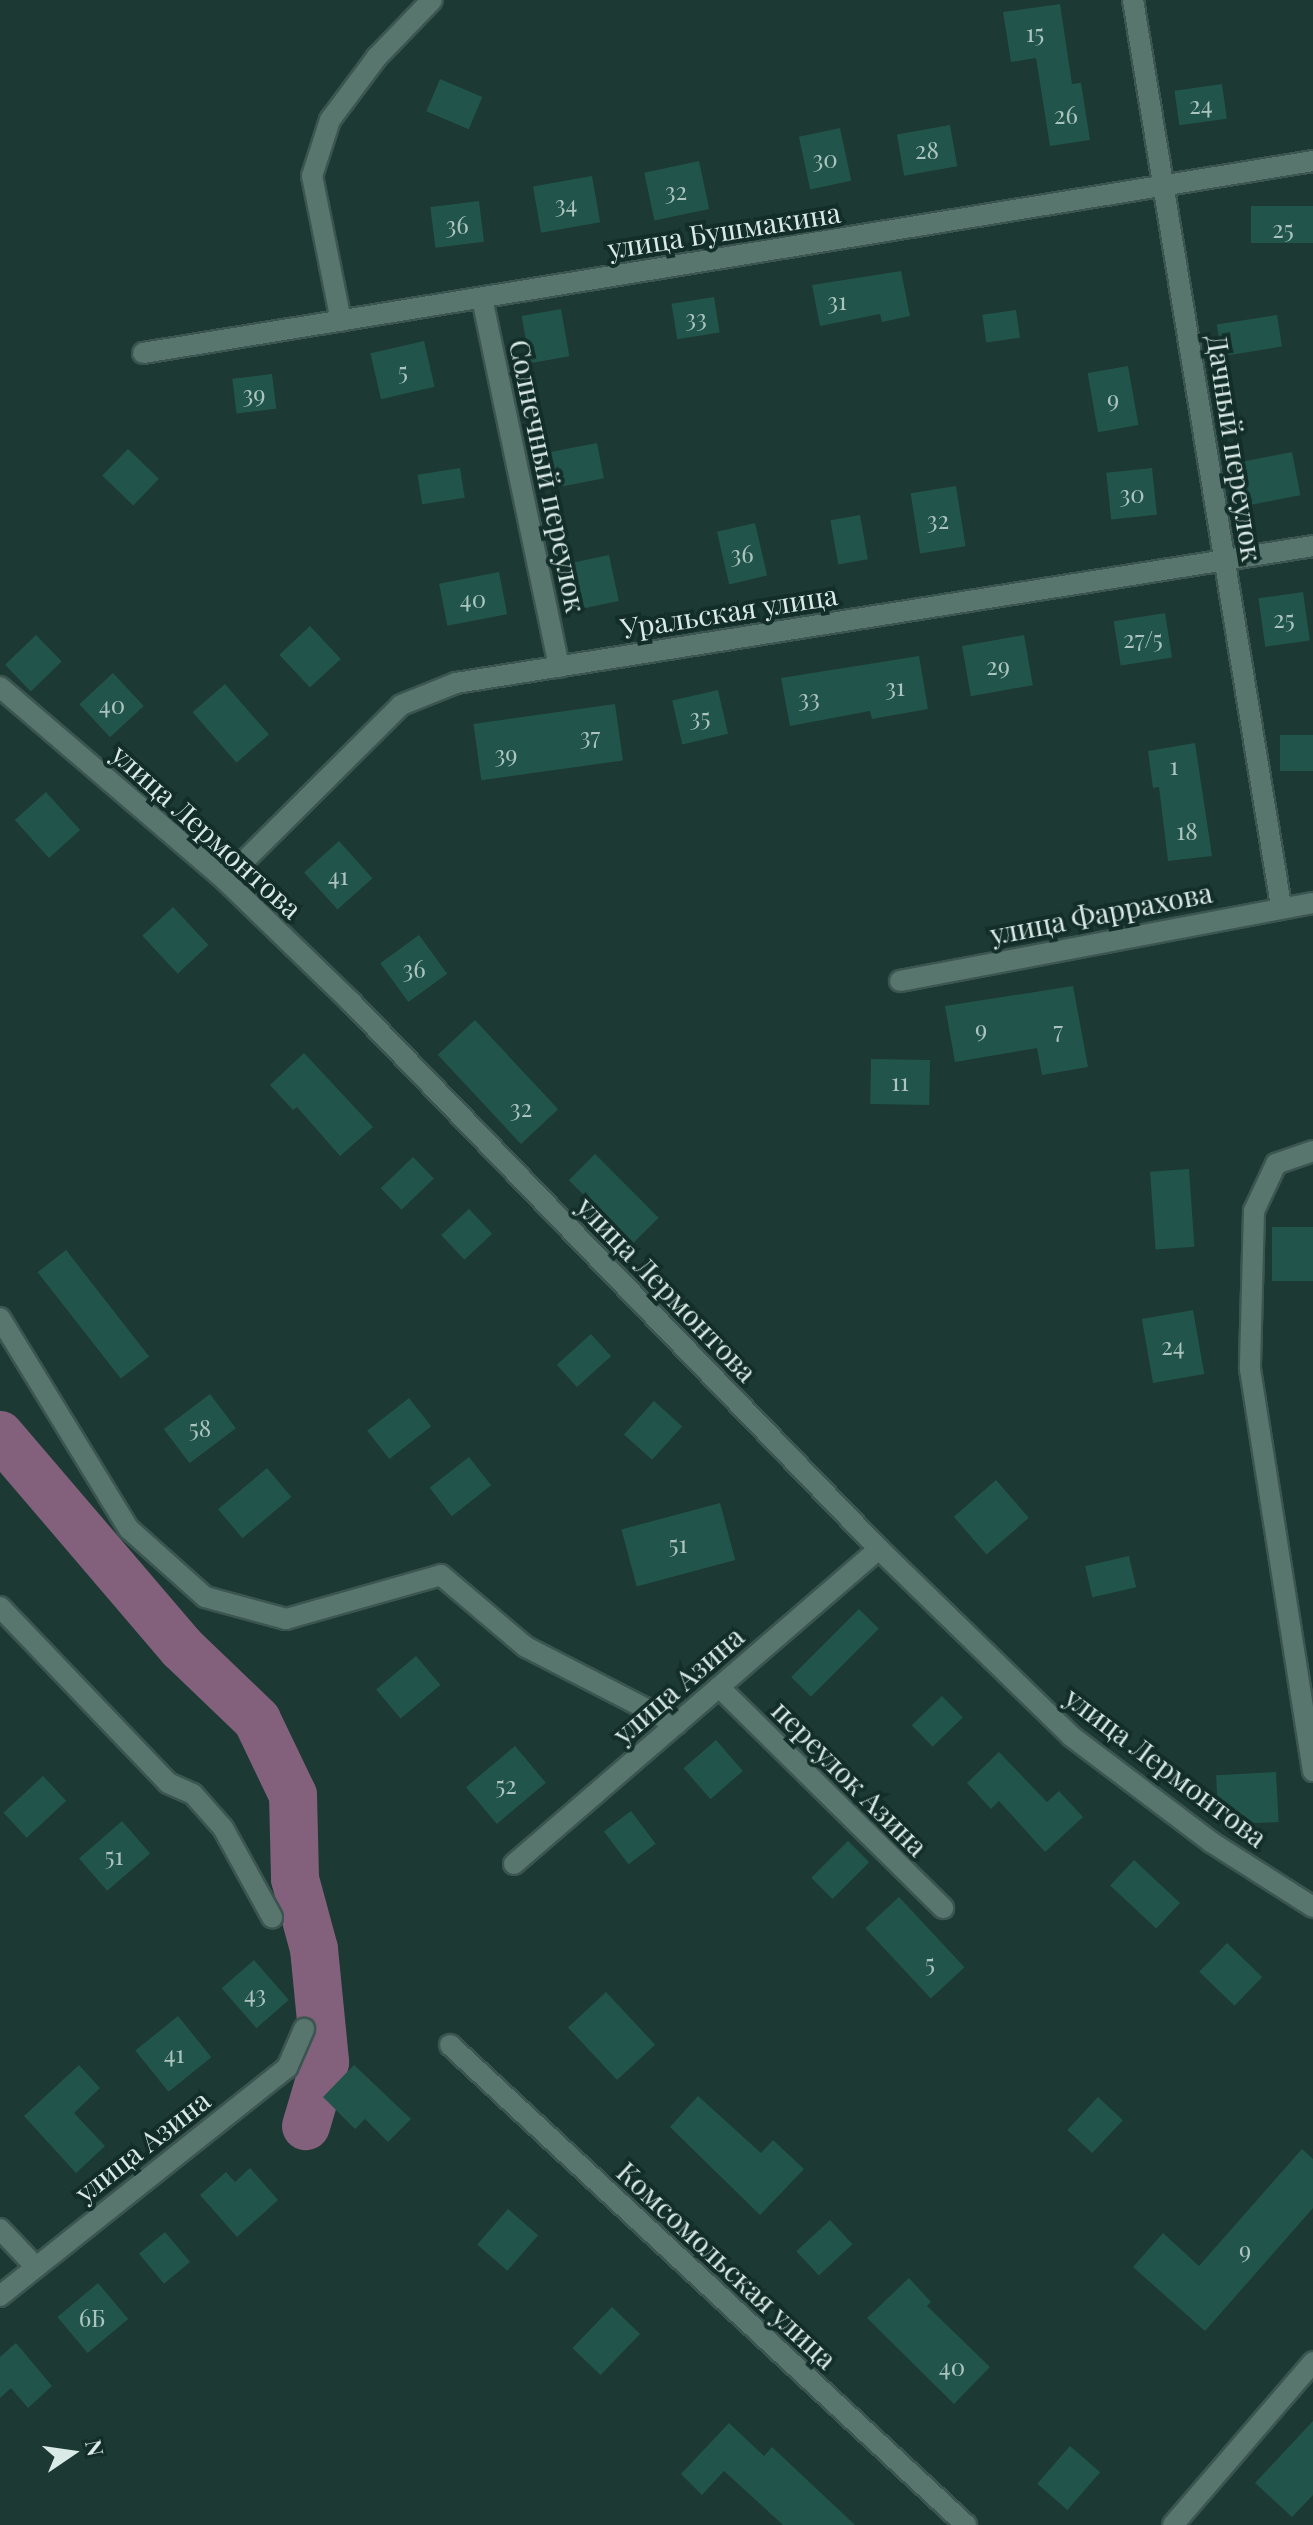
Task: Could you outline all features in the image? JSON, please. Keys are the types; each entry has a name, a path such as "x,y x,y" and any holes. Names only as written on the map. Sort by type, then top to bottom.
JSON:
{"street":[{"path":"341,321 312,176 330,120 377,57 432,0"},
{"name":"Дачный переулок","path":"1133,0 1281,906"},
{"name":"улица Бушмакина","path":"143,353 1313,161"},
{"name":"Солнечный переулок","path":"482,298 559,667"},
{"name":"Уральская улица","path":"225,880 401,705 456,683 1313,546"},
{"name":"улица Лермонтова","path":"0,687 225,880 351,1002 879,1549 1071,1736 1211,1842 1313,1907"},
{"name":"улица Фаррахова","path":"900,981 1281,906 1313,903"},
{"path":"1313,1151 1276,1164 1254,1211 1250,1369 1313,1771"},
{"path":"0,1318 129,1529 205,1597 286,1619 441,1575 526,1647 676,1724"},
{"name":"улица Азина","path":"514,1864 879,1549"},
{"path":"0,1607 168,1783 193,1794 223,1828 272,1917"},
{"name":"переулок Азина","path":"719,1687 943,1908"},
{"name":"улица Азина","path":"0,2296 287,2068 304,2029"},
{"name":"Комсомольская улица","path":"450,2045 966,2525"},
{"path":"0,2229 35,2266"},
{"path":"1173,2525 1313,2362"}],"building":[{"path":"1060,4 1072,84 1081,83 1090,140 1050,146 1036,58 1011,62 1003,12"},
{"path":"440,79 482,97 469,129 426,111"},
{"path":"1222,84 1227,119 1179,125 1174,91"},
{"path":"950,125 957,166 904,176 897,134"},
{"path":"840,128 851,181 810,190 799,137"},
{"path":"699,161 709,209 654,221 644,173"},
{"path":"592,176 600,222 541,233 533,186"},
{"path":"479,201 484,242 435,248 430,207"},
{"path":"1251,206 1313,206 1313,243 1251,243"},
{"path":"901,271 910,316 882,322 880,314 820,326 812,285"},
{"path":"714,297 720,333 677,339 672,304"},
{"path":"561,309 569,356 530,363 522,316"},
{"path":"1016,310 1020,338 986,342 982,315"},
{"path":"1277,315 1282,347 1222,356 1217,325"},
{"path":"424,341 435,387 381,399 370,353"},
{"path":"1128,366 1138,425 1098,432 1088,373"},
{"path":"272,374 276,409 237,414 232,379"},
{"path":"597,443 604,478 552,488 545,453"},
{"path":"128,449 159,479 133,505 102,476"},
{"path":"1292,452 1300,495 1247,505 1239,462"},
{"path":"460,468 465,498 422,504 418,475"},
{"path":"1152,468 1157,515 1111,520 1106,473"},
{"path":"956,486 966,546 920,553 911,493"},
{"path":"860,515 868,559 838,565 830,520"},
{"path":"755,523 767,576 729,584 717,532"},
{"path":"609,555 619,601 580,609 570,563"},
{"path":"499,572 507,614 447,626 439,584"},
{"path":"1303,592 1310,641 1265,647 1258,598"},
{"path":"1165,613 1172,657 1121,666 1114,621"},
{"path":"310,626 341,659 310,688 279,655"},
{"path":"36,635 62,662 31,691 5,665"},
{"path":"1024,635 1033,685 971,696 962,646"},
{"path":"919,656 928,709 872,719 870,711 790,726 781,678"},
{"path":"113,673 144,706 110,737 79,704"},
{"path":"225,684 269,735 237,763 193,712"},
{"path":"718,690 728,734 682,744 672,701"},
{"path":"615,704 623,760 481,780 473,724"},
{"path":"1280,735 1313,735 1313,771 1280,771"},
{"path":"1195,743 1212,856 1168,861 1159,787 1153,788 1148,751"},
{"path":"46,792 80,830 49,858 15,820"},
{"path":"339,841 372,878 338,910 304,872"},
{"path":"173,907 208,945 178,974 142,936"},
{"path":"419,935 447,974 408,1002 380,963"},
{"path":"1073,986 1088,1067 1042,1075 1037,1048 955,1062 945,1006"},
{"path":"475,1020 558,1109 521,1144 438,1055"},
{"path":"304,1053 373,1127 340,1156 297,1107 293,1110 270,1085"},
{"path":"871,1059 930,1060 929,1105 870,1104"},
{"path":"595,1154 659,1218 632,1244 569,1180"},
{"path":"413,1157 434,1179 401,1210 381,1188"},
{"path":"1189,1169 1194,1247 1156,1250 1150,1172"},
{"path":"469,1209 492,1234 464,1260 441,1235"},
{"path":"1272,1227 1313,1227 1313,1281 1272,1281"},
{"path":"66,1250 149,1356 121,1379 38,1272"},
{"path":"1193,1310 1204,1374 1153,1383 1142,1319"},
{"path":"591,1334 611,1356 577,1387 557,1365"},
{"path":"210,1394 236,1428 190,1463 164,1429"},
{"path":"409,1398 431,1426 389,1459 367,1431"},
{"path":"654,1401 682,1426 652,1460 624,1434"},
{"path":"469,1457 491,1485 452,1516 430,1488"},
{"path":"267,1468 291,1497 242,1538 218,1509"},
{"path":"996,1480 1029,1518 987,1554 954,1517"},
{"path":"720,1503 735,1560 637,1586 621,1529"},
{"path":"1129,1556 1136,1587 1092,1597 1085,1566"},
{"path":"859,1609 879,1629 811,1697 791,1677"},
{"path":"416,1656 440,1685 401,1719 376,1689"},
{"path":"942,1696 963,1718 933,1747 912,1725"},
{"path":"716,1740 743,1771 710,1799 684,1768"},
{"path":"515,1746 546,1783 497,1824 466,1787"},
{"path":"999,1752 1047,1802 1059,1791 1083,1817 1045,1852 999,1801 991,1809 967,1783"},
{"path":"1276,1772 1279,1822 1219,1825 1216,1775"},
{"path":"43,1776 66,1801 27,1838 4,1813"},
{"path":"631,1811 656,1844 629,1864 604,1831"},
{"path":"122,1821 150,1853 107,1891 79,1858"},
{"path":"848,1841 869,1862 832,1899 811,1878"},
{"path":"1134,1860 1180,1903 1156,1929 1110,1886"},
{"path":"899,1897 964,1967 931,1999 865,1928"},
{"path":"1227,1943 1262,1977 1234,2006 1199,1972"},
{"path":"254,1960 289,2000 256,2028 222,1988"},
{"path":"606,1992 655,2045 617,2080 568,2027"},
{"path":"178,2016 211,2057 169,2092 135,2051"},
{"path":"79,2065 100,2088 74,2113 105,2146 76,2173 24,2116"},
{"path":"354,2065 411,2119 388,2142 365,2119 355,2129 323,2097"},
{"path":"698,2096 761,2153 773,2140 804,2169 760,2215 670,2127"},
{"path":"1098,2097 1123,2120 1092,2153 1067,2130"},
{"path":"1302,2149 1313,2159 1313,2208 1205,2331 1133,2267 1163,2233 1199,2266"},
{"path":"250,2168 278,2200 237,2237 200,2195 226,2172 235,2182"},
{"path":"508,2209 538,2235 507,2271 477,2244"},
{"path":"830,2220 853,2244 819,2276 796,2251"},
{"path":"165,2232 190,2262 164,2284 139,2254"},
{"path":"909,2278 931,2302 927,2306 990,2367 954,2404 867,2318"},
{"path":"98,2283 128,2319 88,2353 57,2317"},
{"path":"612,2307 640,2334 600,2375 572,2348"},
{"path":"16,2343 52,2386 28,2408 11,2388 0,2398 0,2357"},
{"path":"1313,2421 1313,2495 1292,2517 1255,2483"},
{"path":"729,2423 764,2456 772,2447 855,2525 783,2525 724,2471 702,2495 681,2474"},
{"path":"1070,2446 1100,2472 1067,2510 1037,2484"}],"waterway":[{"path":"0,1435 182,1648 257,1720 293,1795 295,1879 314,1949 325,2062 306,2126"}]}
